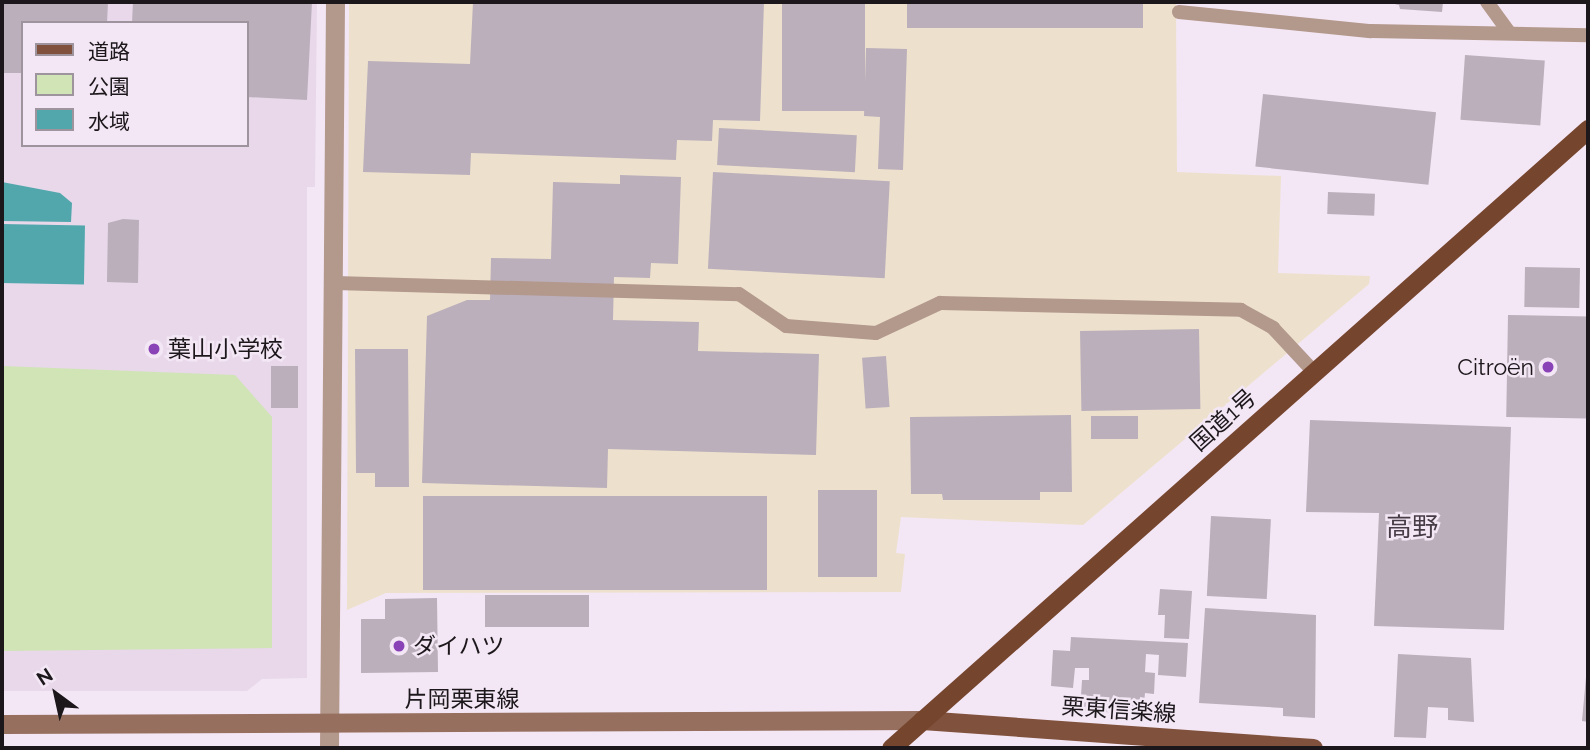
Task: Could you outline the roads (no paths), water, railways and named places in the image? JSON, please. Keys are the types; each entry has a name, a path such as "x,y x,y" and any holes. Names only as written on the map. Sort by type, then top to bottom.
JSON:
{"highway":[{"name":"国道1号","path":"891,748 1588,129"}],"main road":[{"name":"片岡栗東線","path":"2,724 922,720"},
{"name":"栗東信楽線","path":"922,720 1198,744 1313,748"}],"street":[{"path":"329,748 335,283 335,2"}],"lane":[{"path":"1487,2 1508,31"},
{"path":"1179,12 1371,31 1508,31 1588,35"},
{"path":"335,283 739,294 786,326 876,333 940,303 1241,310 1273,328 1314,372"}],"water":[{"path":"2,182 60,193 72,203 71,222 2,221"},
{"path":"2,224 85,225 84,284 2,283"}],"place":[{"name":"葉山小学校","path":"154,349"},
{"name":"Citroën","path":"1548,367"},
{"name":"ダイハツ","path":"399,646"}],"district":[{"name":"高野","path":"1412,528"}]}
